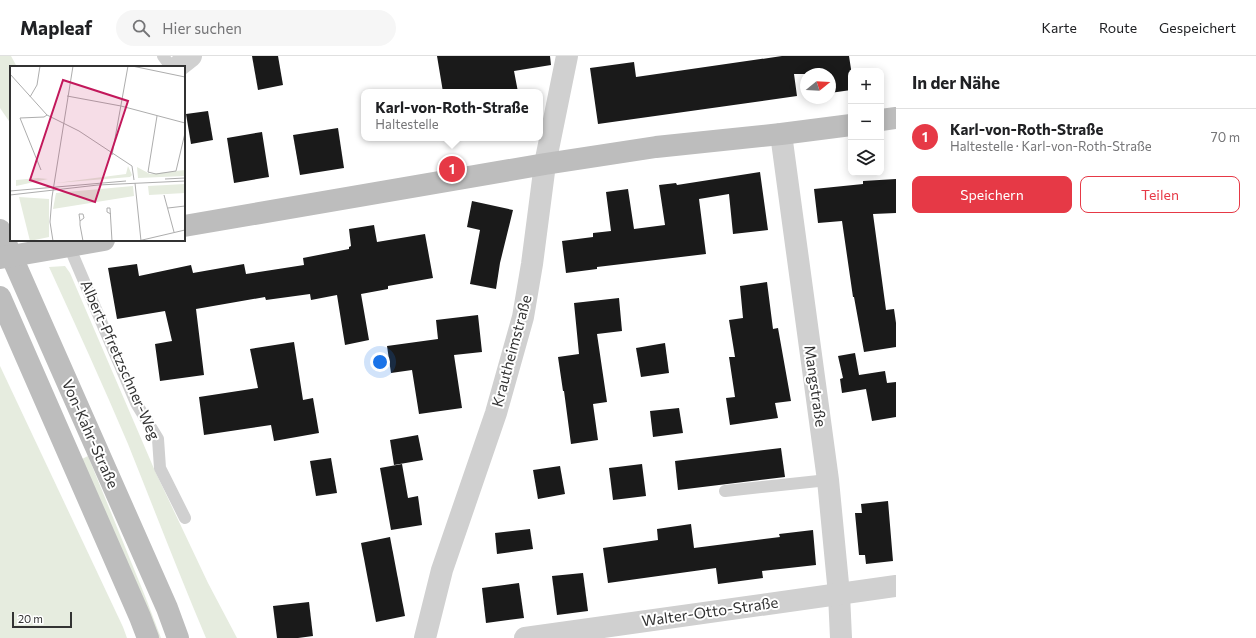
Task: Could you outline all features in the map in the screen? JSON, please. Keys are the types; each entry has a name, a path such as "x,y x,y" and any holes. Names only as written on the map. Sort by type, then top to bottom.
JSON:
{"main road":[{"path":"884,120 896,118"},
{"path":"185,226 545,164 656,147 848,125"},
{"name":"Von-Kahr-Straße","path":"0,230 167,608 178,638"},
{"path":"0,258 99,241"},
{"name":"Von-Kahr-Straße","path":"0,297 148,638"}],"street":[{"path":"178,66 190,56"},
{"name":"Krautheimstraße","path":"425,638 442,570 496,413 523,317 532,264 545,164 567,56"},
{"name":"Mangstraße","path":"781,134 828,480 839,594 841,638"},
{"name":"Walter-Otto-Straße","path":"525,638 896,586"}],"lane":[{"path":"163,56 170,66"},
{"name":"Albert-Pfretzschner-Weg","path":"69,246 136,402 158,439 160,468 185,518"},
{"path":"725,491 828,480"}],"shaded area":[{"path":"0,56 11,56 16,66 10,66 10,123 0,108"},
{"path":"65,266 70,273 155,471 208,583 237,638 206,638 128,444 49,267"},
{"path":"0,366 123,627 127,638 0,638"},
{"path":"88,456 161,638 155,638 80,460"}],"building":[{"path":"252,56 278,56 283,85 258,90"},
{"path":"437,56 550,56 551,65 514,71 517,89 442,89"},
{"path":"782,56 849,56 851,68 848,68 848,90 836,92 836,68 800,68 800,74 794,74 797,96 598,124 590,68 634,62 636,77"},
{"path":"208,111 213,140 191,144 186,114"},
{"path":"338,128 344,168 300,175 293,135"},
{"path":"262,132 269,177 234,183 227,138"},
{"path":"760,172 768,230 733,234 729,194 699,199 706,254 597,267 597,269 566,273 562,241 593,237 593,233 611,231 606,192 628,189 634,229 665,225 659,185 676,183 677,185"},
{"path":"896,179 896,213 873,214 886,310 894,309 896,323 896,347 864,352 853,297 842,221 818,223 814,189 863,184 863,181"},
{"path":"472,201 513,210 500,263 496,289 470,284 480,230 467,227"},
{"path":"374,225 377,242 425,234 433,278 388,286 388,289 361,294 369,340 345,345 337,295 311,300 310,294 266,300 265,297 196,309 204,375 160,381 155,344 172,341 165,311 117,319 108,268 137,264 139,276 191,265 193,273 244,264 246,274 304,265 303,258 349,249 351,246 349,229"},
{"path":"767,282 773,329 778,328 791,401 775,403 778,418 730,425 726,398 735,397 729,357 735,357 729,320 743,318 740,286"},
{"path":"619,298 622,331 597,334 607,402 593,404 598,440 571,444 558,357 579,354 574,303"},
{"path":"478,315 482,352 454,355 462,408 419,414 412,370 391,373 387,346 438,339 436,320"},
{"path":"294,342 303,400 313,398 319,433 274,441 271,425 204,435 199,397 258,388 250,349"},
{"path":"665,343 669,373 641,377 636,348"},
{"path":"855,353 859,375 885,371 887,383 896,382 896,417 872,421 866,389 842,393 840,379 843,378 838,356"},
{"path":"679,408 683,433 653,437 650,411"},
{"path":"418,435 423,460 394,465 390,440"},
{"path":"781,448 785,477 678,490 675,461"},
{"path":"331,458 337,493 316,496 310,461"},
{"path":"402,464 408,498 418,496 422,525 391,530 380,468"},
{"path":"642,464 646,496 613,500 609,468"},
{"path":"560,466 565,494 538,499 533,470"},
{"path":"888,501 893,561 866,564 865,555 859,555 855,513 862,513 861,504"},
{"path":"691,524 694,548 780,537 779,534 813,530 816,565 762,571 763,578 718,584 716,568 608,583 603,548 658,540 657,529"},
{"path":"530,529 533,549 497,554 495,533"},
{"path":"390,537 405,616 376,622 361,543"},
{"path":"583,573 588,611 557,615 552,576"},
{"path":"519,583 524,618 486,623 482,588"},
{"path":"309,602 313,636 277,638 273,606"}],"place":[{"name":"Karl-von-Roth-Straße","path":"452,169"}]}
